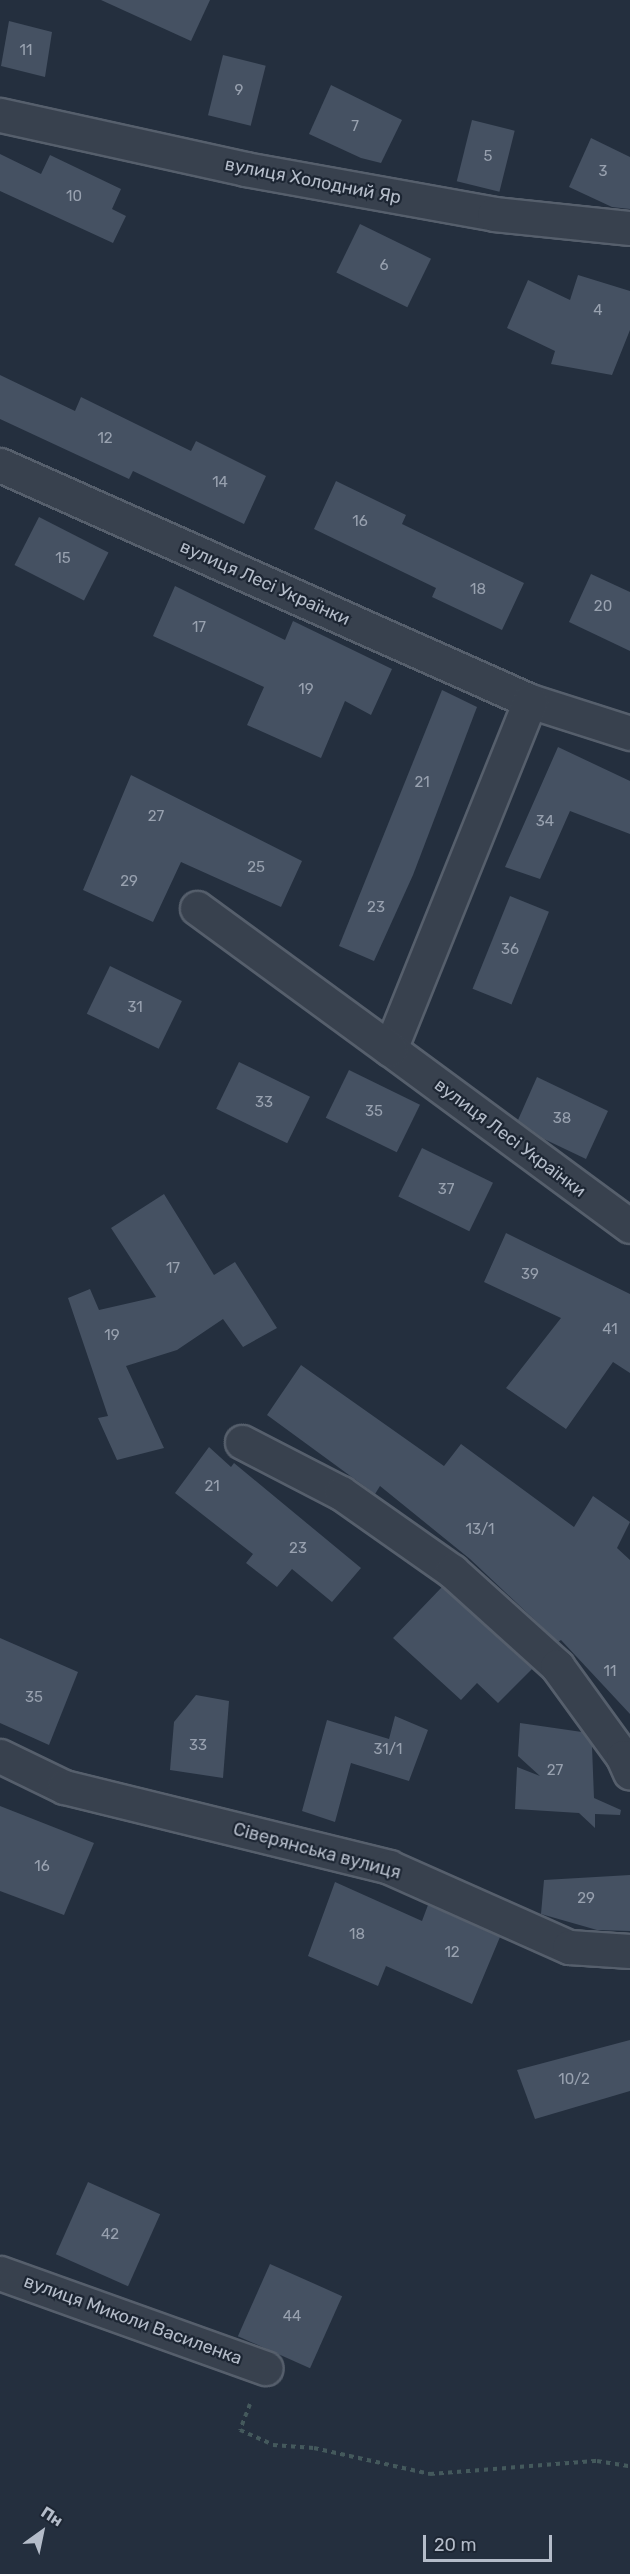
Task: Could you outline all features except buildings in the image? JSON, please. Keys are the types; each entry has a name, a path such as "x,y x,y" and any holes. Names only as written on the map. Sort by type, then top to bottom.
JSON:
{"street":[{"name":"вулиця Холодний Яр","path":"0,115 245,169 472,210 630,228"},
{"name":"вулиця Лесі Українки","path":"0,465 530,700 630,733"},
{"path":"390,1049 530,700"},
{"name":"вулиця Лесі Українки","path":"197,908 630,1226"},
{"path":"242,1442 341,1493 452,1571 557,1666 623,1757 630,1773"},
{"name":"Сіверянська вулиця","path":"0,1755 64,1788 389,1867 569,1947 630,1951"},
{"name":"вулиця Миколи Василенка","path":"0,2273 265,2368"}],"path":[{"path":"265,2368 240,2430 273,2445 314,2448 430,2474 597,2461 630,2466"}]}
